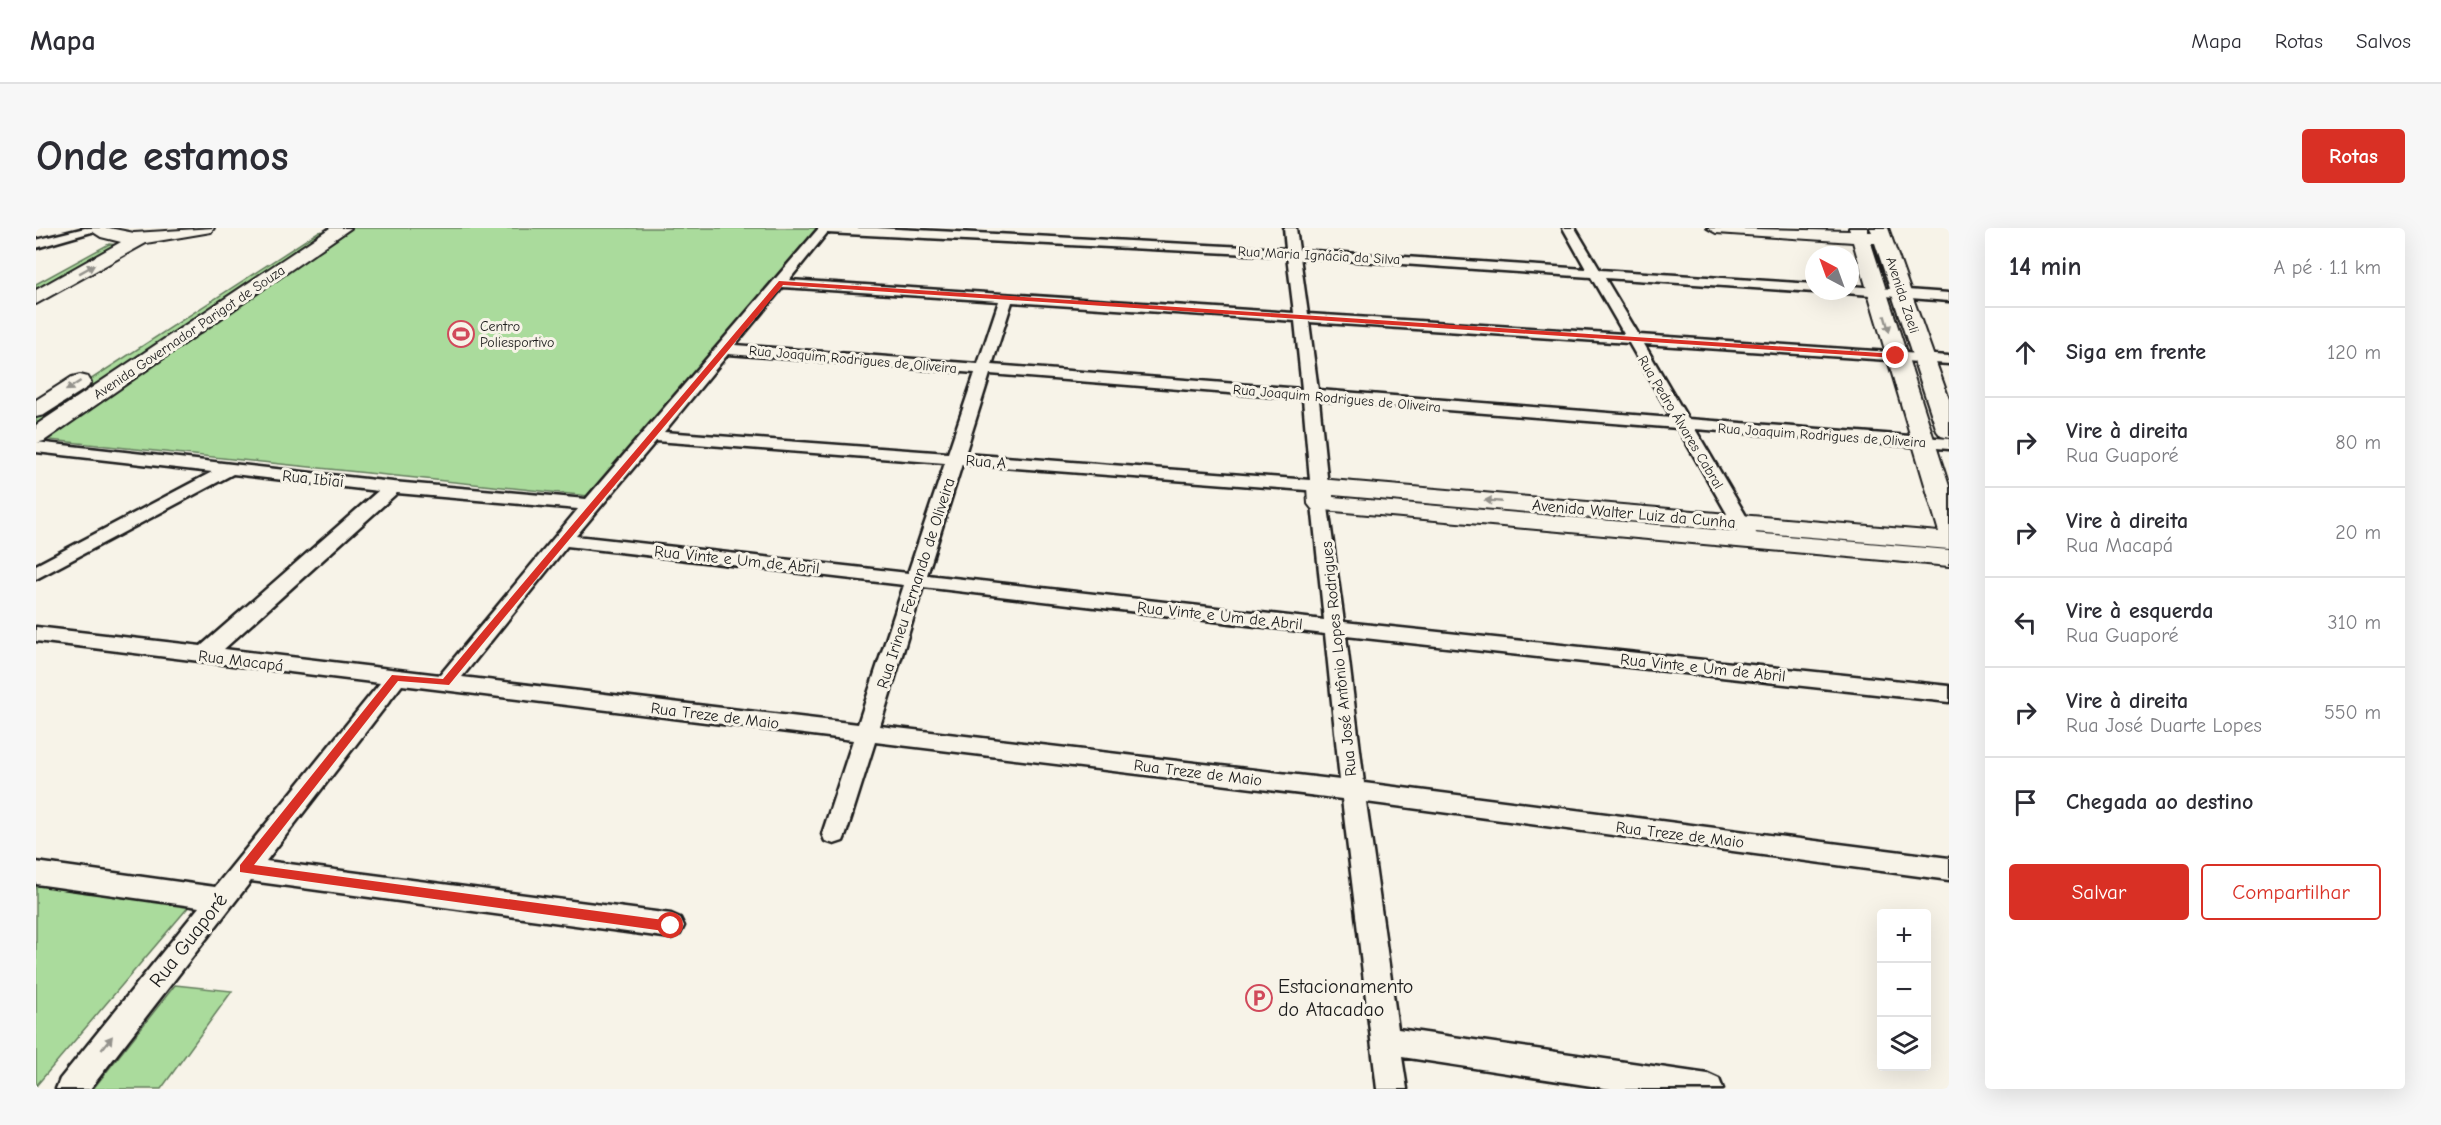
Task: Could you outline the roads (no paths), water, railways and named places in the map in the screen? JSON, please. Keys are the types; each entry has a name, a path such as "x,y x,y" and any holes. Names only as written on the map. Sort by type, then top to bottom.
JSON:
{"street":[{"path":"36,243 96,229 117,236 144,237 205,228"},
{"name":"Avenida Governador Parigot de Souza","path":"116,358 316,228"},
{"name":"Avenida Governador Parigot de Souza","path":"36,436 342,228"},
{"path":"446,682 591,505 726,349 825,228"},
{"name":"Rua Maria Ignácia da Silva","path":"825,228 1293,253 1805,287"},
{"name":"Rua José Antônio Lopes Rodrigues","path":"1290,228 1311,396 1353,791 1392,1089"},
{"name":"Rua Pedro Álvares Cabral","path":"1569,228 1631,339 1746,532"},
{"path":"1716,228 1870,232"},
{"path":"1836,228 1870,232"},
{"name":"Avenida Zaeli","path":"1870,232 1878,292 1949,527"},
{"name":"Avenida Zaeli","path":"1870,232 1902,294 1949,431"},
{"path":"36,281 117,236"},
{"path":"36,298 144,237"},
{"path":"781,283 1949,360"},
{"path":"1859,291 1949,297"},
{"name":"Rua Irineu Fernando de Oliveira","path":"834,834 1007,297"},
{"name":"Rua Joaquim Rodrigues de Oliveira","path":"726,349 1949,444"},
{"name":"Avenida Governador Parigot de Souza","path":"36,410 96,371"},
{"name":"Rua A","path":"652,436 956,459 1320,495"},
{"name":"Rua Ibiai","path":"36,447 393,487 591,505"},
{"path":"36,573 230,469"},
{"path":"204,655 393,487"},
{"name":"Avenida Walter Luiz da Cunha","path":"1320,495 1746,532 1949,558"},
{"name":"Avenida Walter Luiz da Cunha","path":"1746,532 1949,541"},
{"name":"Rua Vinte e Um de Abril","path":"563,540 1335,628 1949,694"},
{"name":"Rua Macapá","path":"36,634 396,678 446,682"},
{"name":"Rua Guaporé","path":"71,1089 396,678"},
{"name":"Rua Treze de Maio","path":"446,682 1353,791 1949,869"},
{"path":"244,869 671,926"},
{"path":"36,873 220,899"},
{"path":"1386,1041 1708,1089"}],"place":[{"name":"Centro Poliesportivo","path":"461,334"},
{"name":"Estacionamento do Atacadao","path":"1259,998"}]}
